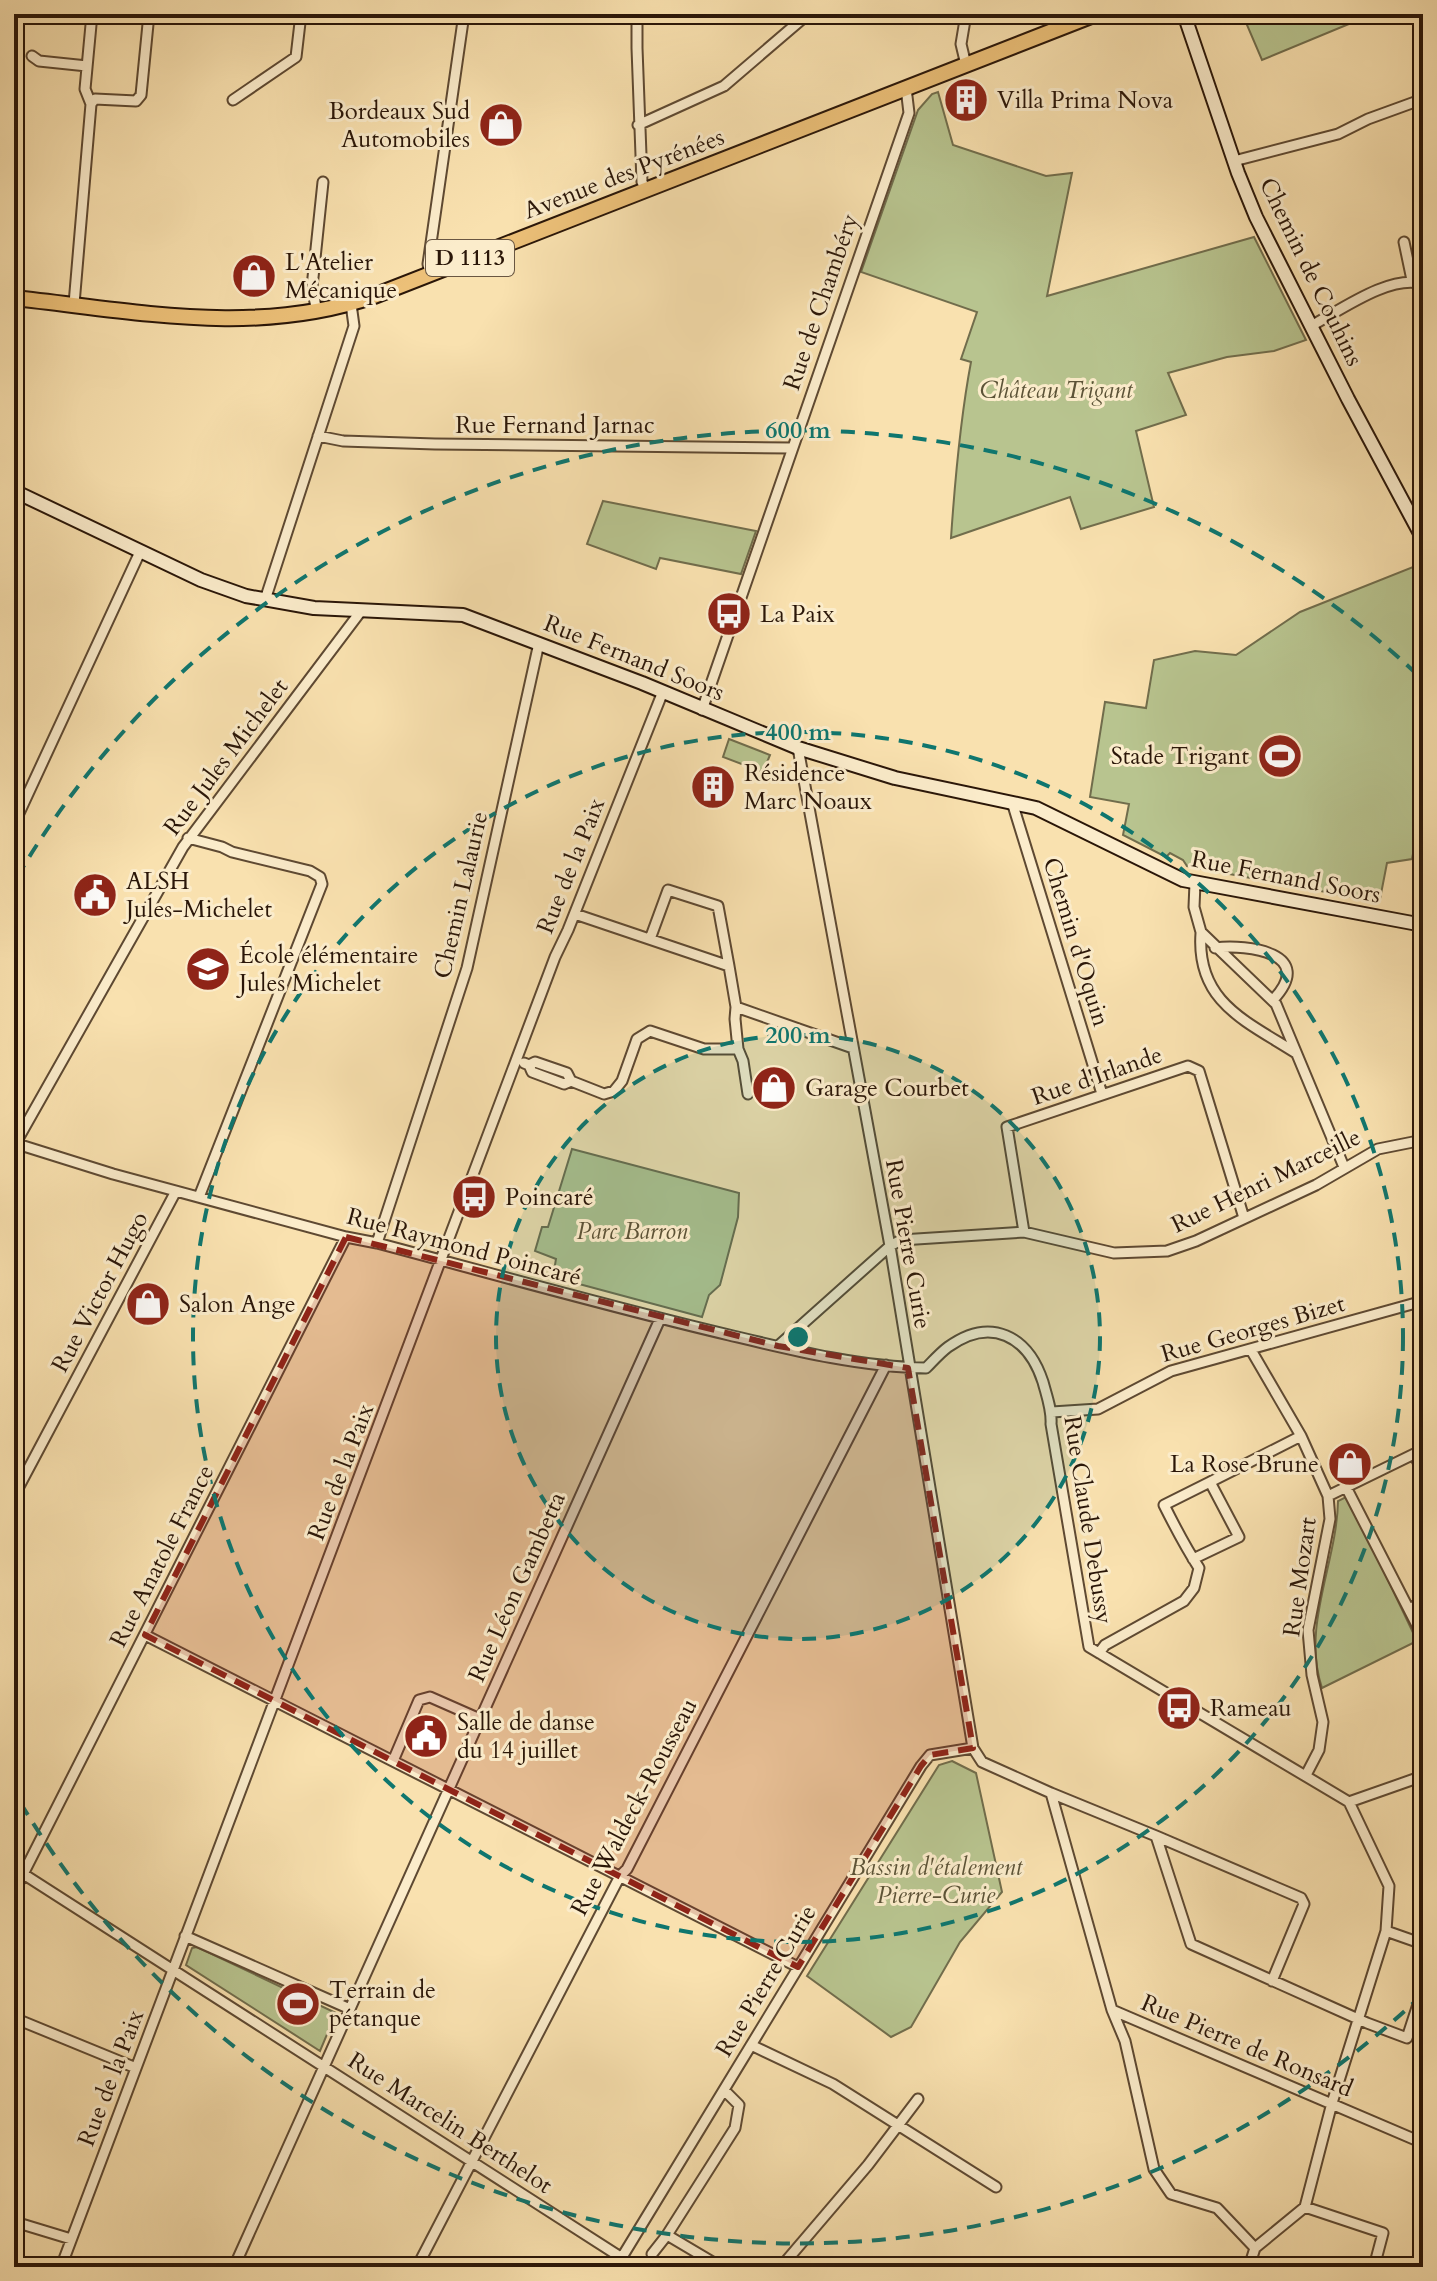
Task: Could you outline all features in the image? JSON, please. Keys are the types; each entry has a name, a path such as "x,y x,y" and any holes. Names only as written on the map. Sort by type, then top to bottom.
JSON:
{"main road":[{"name":"Avenue des Pyrénées","path":"14,298 225,320 267,319 351,304 1096,14"}],"street":[{"path":"74,304 91,104 85,89 92,14"},
{"path":"91,104 95,99 136,101 141,95 149,14"},
{"path":"233,100 296,57 301,14"},
{"path":"430,274 428,264 464,14"},
{"path":"643,14 637,23 638,125 642,182 646,190"},
{"path":"638,125 724,86 808,14"},
{"path":"966,14 961,44 966,65"},
{"name":"Chemin de Couhins","path":"1184,14 1256,217 1421,531"},
{"path":"32,56 39,61 87,66"},
{"name":"Rue de Chambéry","path":"702,710 909,113 906,88"},
{"path":"1234,161 1338,134 1368,119 1423,99"},
{"path":"317,312 312,287 323,182"},
{"path":"1404,242 1412,280"},
{"path":"1311,326 1390,284 1412,280 1423,284"},
{"path":"265,600 354,326 351,304"},
{"name":"Rue Fernand Jarnac","path":"318,436 343,441 435,444 791,448"},
{"name":"Rue Fernand Soors","path":"14,491 210,584 265,600 301,606 455,613 539,643 798,748 895,778 1042,810 1163,872 1195,883 1423,925"},
{"path":"14,824 140,552"},
{"name":"Rue Jules Michelet","path":"14,1144 188,838 361,611"},
{"name":"Chemin Lalaurie","path":"377,1243 467,968 539,643"},
{"name":"Rue de la Paix","path":"61,2267 443,1261 555,957 662,694"},
{"name":"Rue Pierre Curie","path":"798,748 890,1246 973,1748 982,1762 1051,1793"},
{"name":"Chemin d'Oquin","path":"1012,802 1102,1094"},
{"path":"188,838 310,871 320,877 322,884 199,1197"},
{"path":"1195,883 1194,907 1201,932 1204,964 1218,999 1234,1013 1296,1053"},
{"path":"650,939 668,890 718,906 736,1007 738,1049 748,1094"},
{"path":"575,914 729,966"},
{"path":"1201,932 1273,1000 1344,1167"},
{"path":"1215,948 1259,949 1278,957 1286,977 1273,1000"},
{"path":"736,1007 853,1048"},
{"path":"517,1061 529,1065 535,1062 567,1073 571,1081 604,1094 614,1091 622,1081 637,1039 650,1031 704,1049 738,1049"},
{"name":"Rue d'Irlande","path":"1024,1232 1007,1127 1188,1066 1199,1071 1244,1218"},
{"name":"Rue Henri Marceille","path":"890,1246 901,1240 1024,1232 1114,1253 1167,1251 1196,1241 1316,1185 1378,1149 1423,1140"},
{"name":"Rue Raymond Poincaré","path":"14,1144 176,1191 660,1319 778,1346 908,1368"},
{"name":"Rue Victor Hugo","path":"14,1496 176,1191"},
{"name":"Rue Anatole France","path":"14,1892 346,1237"},
{"path":"778,1346 890,1246"},
{"name":"Rue Georges Bizet","path":"1052,1412 1098,1409 1171,1371 1423,1301"},
{"name":"Rue Léon Gambetta","path":"234,2267 660,1319"},
{"name":"Rue Claude Debussy","path":"908,1368 926,1368 947,1347 984,1332 1018,1340 1038,1369 1052,1412 1051,1424 1089,1647 1349,1802"},
{"name":"Rue Mozart","path":"1251,1350 1301,1436 1328,1496 1330,1519 1308,1630 1312,1675 1323,1722 1319,1750 1306,1775"},
{"name":"Rue Waldeck-Rousseau","path":"417,2267 620,1876 627,1869 886,1365"},
{"path":"1099,1653 1105,1645 1184,1601 1194,1588 1199,1568 1164,1505 1301,1436"},
{"path":"1328,1496 1418,1452 1423,1472"},
{"path":"1193,1559 1239,1537 1210,1482"},
{"path":"1347,1489 1423,1637"},
{"path":"1409,1609 1423,1602"},
{"path":"145,1635 798,1967"},
{"path":"393,1761 419,1700 424,1697 480,1719"},
{"name":"Rue Pierre Curie","path":"618,2262 921,1766 930,1755 973,1748"},
{"path":"1249,2267 1255,2248 1305,2207 1332,2103 1386,1931 1389,1886 1349,1802 1423,1776"},
{"path":"1051,1793 1301,1898 1304,1904 1272,1981"},
{"name":"Rue Pierre de Ronsard","path":"1051,1793 1112,2010 1423,2143"},
{"path":"1156,1836 1191,1944 1407,2038 1423,1989"},
{"name":"Rue Marcelin Berthelot","path":"14,1868 325,2065 618,2262 636,2267"},
{"path":"1386,1931 1423,1944"},
{"path":"185,1936 350,2009"},
{"path":"1112,2010 1125,2041 1154,2169 1171,2194 1217,2208 1255,2248"},
{"path":"14,2018 136,2068"},
{"path":"751,2045 833,2084 996,2187"},
{"path":"652,2254 735,2128 739,2105 724,2090"},
{"path":"781,2267 918,2099"},
{"path":"1305,2207 1383,2233 1374,2267"},
{"path":"15,2222 71,2239"},
{"path":"667,2235 721,2267"}],"highlighted area":[{"path":"346,1237 778,1346 908,1368 973,1748 930,1755 921,1766 798,1967 145,1635"}],"green space":[{"path":"1245,14 1373,14 1262,60"},
{"name":"Château Trigant","path":"938,92 953,145 1046,176 1072,173 1047,296 1254,237 1306,340 1274,351 1227,357 1168,373 1186,415 1136,431 1154,507 1081,529 1070,497 951,538 958,450 971,362 961,359 977,312 861,272 918,110 932,94"},
{"path":"603,501 756,531 741,574 660,558 656,569 587,544"},
{"name":"Stade Trigant","path":"1418,565 1423,578 1423,804 1412,859 1387,863 1380,899 1368,900 1187,866 1170,853 1166,857 1123,835 1129,804 1090,797 1105,702 1146,708 1154,660 1195,651 1236,655 1300,612"},
{"path":"729,739 770,755 763,772 723,757"},
{"name":"Parc Barron","path":"572,1149 739,1193 738,1217 720,1285 709,1295 702,1317 553,1277 556,1259 535,1251 542,1227 548,1227"},
{"path":"1348,1496 1417,1641 1322,1688 1317,1665 1318,1618 1338,1501"},
{"name":"Bassin d'étalement Pierre-Curie","path":"952,1761 976,1773 1002,1892 960,1942 911,2027 891,2037 807,1976 939,1765"},
{"path":"197,1947 336,2013 320,2051 186,1965 192,1948"}],"place":[{"name":"Villa Prima Nova","path":"966,100"},
{"name":"Bordeaux Sud Automobiles","path":"501,125"},
{"name":"L'Atelier Mécanique","path":"254,276"},
{"name":"La Paix","path":"729,614"},
{"name":"Stade Trigant","path":"1280,756"},
{"name":"Résidence Marc Noaux","path":"713,787"},
{"name":"ALSH Jules-Michelet","path":"95,895"},
{"name":"École élémentaire Jules Michelet","path":"208,969"},
{"name":"Garage Courbet","path":"774,1088"},
{"name":"Poincaré","path":"474,1197"},
{"name":"Salon Ange","path":"148,1304"},
{"name":"La Rose Brune","path":"1350,1464"},
{"name":"Rameau","path":"1179,1708"},
{"name":"Salle de danse du 14 juillet","path":"426,1736"},
{"name":"Terrain de pétanque","path":"298,2004"}]}
